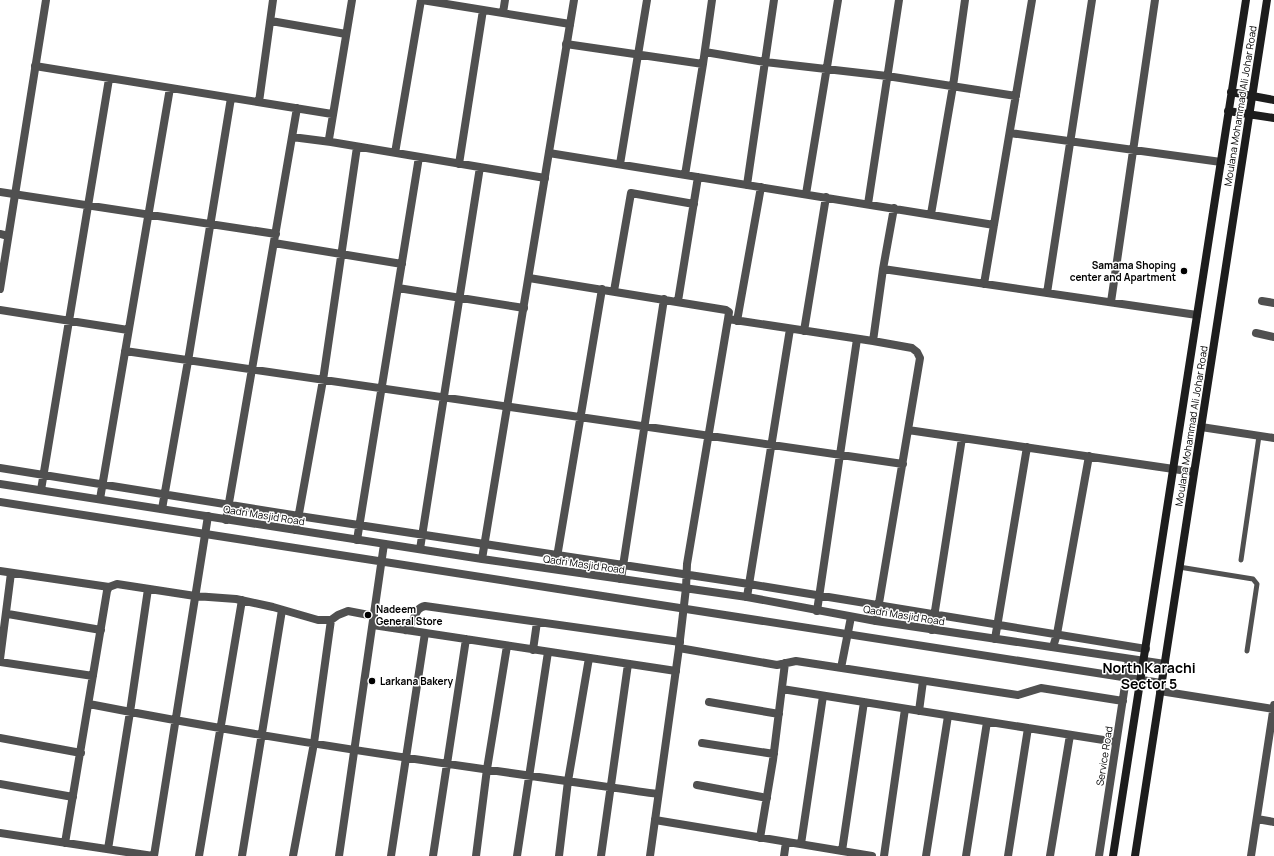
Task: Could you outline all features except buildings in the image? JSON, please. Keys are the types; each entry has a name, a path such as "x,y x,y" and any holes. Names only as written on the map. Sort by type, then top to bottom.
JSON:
{"main road":[{"name":"Moulana Mohammad Ali Johar Road","path":"1113,856 1245,0"},
{"name":"Moulana Mohammad Ali Johar Road","path":"1135,856 1267,0"},
{"path":"1231,92 1274,100"},
{"path":"1228,111 1274,118"}],"street":[{"path":"0,289 4,235 15,194 46,0"},
{"path":"259,102 273,0"},
{"path":"331,142 329,139 332,114 352,0"},
{"path":"395,153 421,0 440,1 483,10 570,24"},
{"path":"503,13 505,0"},
{"path":"482,559 574,0"},
{"path":"620,164 647,0"},
{"path":"685,174 712,0"},
{"path":"747,185 774,0"},
{"path":"806,194 838,0"},
{"path":"868,204 899,0"},
{"path":"931,214 953,86 965,0"},
{"path":"984,284 1032,0"},
{"path":"1047,293 1092,0"},
{"path":"1111,302 1155,0"},
{"path":"459,164 483,10"},
{"path":"270,21 346,34"},
{"path":"566,44 703,64"},
{"path":"705,52 765,62 887,76 1016,96"},
{"path":"35,66 332,114"},
{"path":"41,490 109,79"},
{"path":"100,499 170,88"},
{"path":"162,509 231,98"},
{"path":"226,520 297,108"},
{"path":"1010,133 1221,162"},
{"path":"292,137 331,142 545,178"},
{"path":"296,530 323,380 358,147"},
{"path":"549,153 994,225"},
{"path":"357,540 419,157"},
{"path":"420,549 480,167"},
{"path":"678,301 698,177"},
{"path":"737,321 761,187"},
{"path":"0,192 276,234"},
{"path":"614,291 631,193 694,204"},
{"path":"804,331 826,197"},
{"path":"873,341 883,269 894,208"},
{"path":"274,243 402,264"},
{"path":"883,269 1197,315"},
{"path":"529,278 678,301 726,310 729,312 686,575 680,645 650,856"},
{"path":"398,288 524,308"},
{"path":"554,569 602,289"},
{"path":"621,579 664,299"},
{"path":"1262,301 1274,303"},
{"path":"0,310 128,330"},
{"path":"728,319 912,348 917,352 920,358 876,621"},
{"path":"746,597 790,329"},
{"path":"1256,333 1274,337"},
{"path":"816,611 857,339"},
{"path":"124,351 903,464"},
{"path":"1201,427 1274,438"},
{"path":"908,430 1194,472"},
{"path":"932,630 962,438"},
{"path":"996,639 1027,447"},
{"path":"1054,647 1089,456"},
{"path":"0,468 103,483 228,505 748,584 819,597 1146,649"},
{"name":"Qadri Masjid Road","path":"0,484 482,559 746,597 816,611 932,630 1165,664"},
{"path":"0,502 615,598 683,610 1126,678 1161,687 1274,708 1251,856"},
{"path":"0,833 153,856 208,516"},
{"path":"338,856 384,544"},
{"path":"0,571 109,587 117,584 195,596 242,600 318,620 331,620 345,612 374,616"},
{"path":"0,659 1,638 11,573"},
{"path":"65,843 109,587"},
{"path":"108,849 148,589"},
{"path":"199,856 242,600"},
{"path":"405,630 413,621 420,607 425,606 680,645 777,665 796,661 1018,695 1042,688 1122,701"},
{"path":"242,856 282,610"},
{"path":"4,617 8,614 101,630"},
{"path":"841,668 851,616"},
{"path":"293,856 314,743 331,620"},
{"path":"533,650 537,622"},
{"path":"373,625 676,671"},
{"path":"391,856 425,633"},
{"path":"433,856 466,639"},
{"path":"476,856 487,769 507,646"},
{"path":"516,856 548,652"},
{"path":"559,856 568,781 589,658"},
{"name":"Service Road","path":"1099,856 1129,659"},
{"path":"0,662 94,676"},
{"path":"601,856 628,664"},
{"path":"760,838 774,754 785,664"},
{"path":"919,711 924,681"},
{"path":"782,689 1116,742"},
{"path":"801,844 823,696"},
{"path":"709,702 779,714"},
{"path":"842,851 864,702"},
{"path":"89,704 176,721 262,735 658,794"},
{"path":"884,856 905,709"},
{"path":"926,856 948,716"},
{"path":"966,856 987,722"},
{"path":"1008,856 1028,728"},
{"path":"1050,856 1070,735"},
{"path":"0,738 81,753"},
{"path":"702,743 774,754"},
{"path":"0,784 73,797"},
{"path":"697,785 767,798"},
{"path":"655,820 872,856"},
{"path":"1257,820 1274,822"},
{"path":"784,856 786,842"}],"lane":[{"path":"1241,560 1259,436"},
{"path":"1179,567 1255,580 1257,584 1247,651"}],"place":[{"name":"Samama Shoping center and Apartment","path":"1184,271"},
{"name":"Nadeem General Store","path":"368,615"},
{"name":"Larkana Bakery","path":"372,681"}],"district":[{"name":"North Karachi Sector 5","path":"1149,676"}]}
